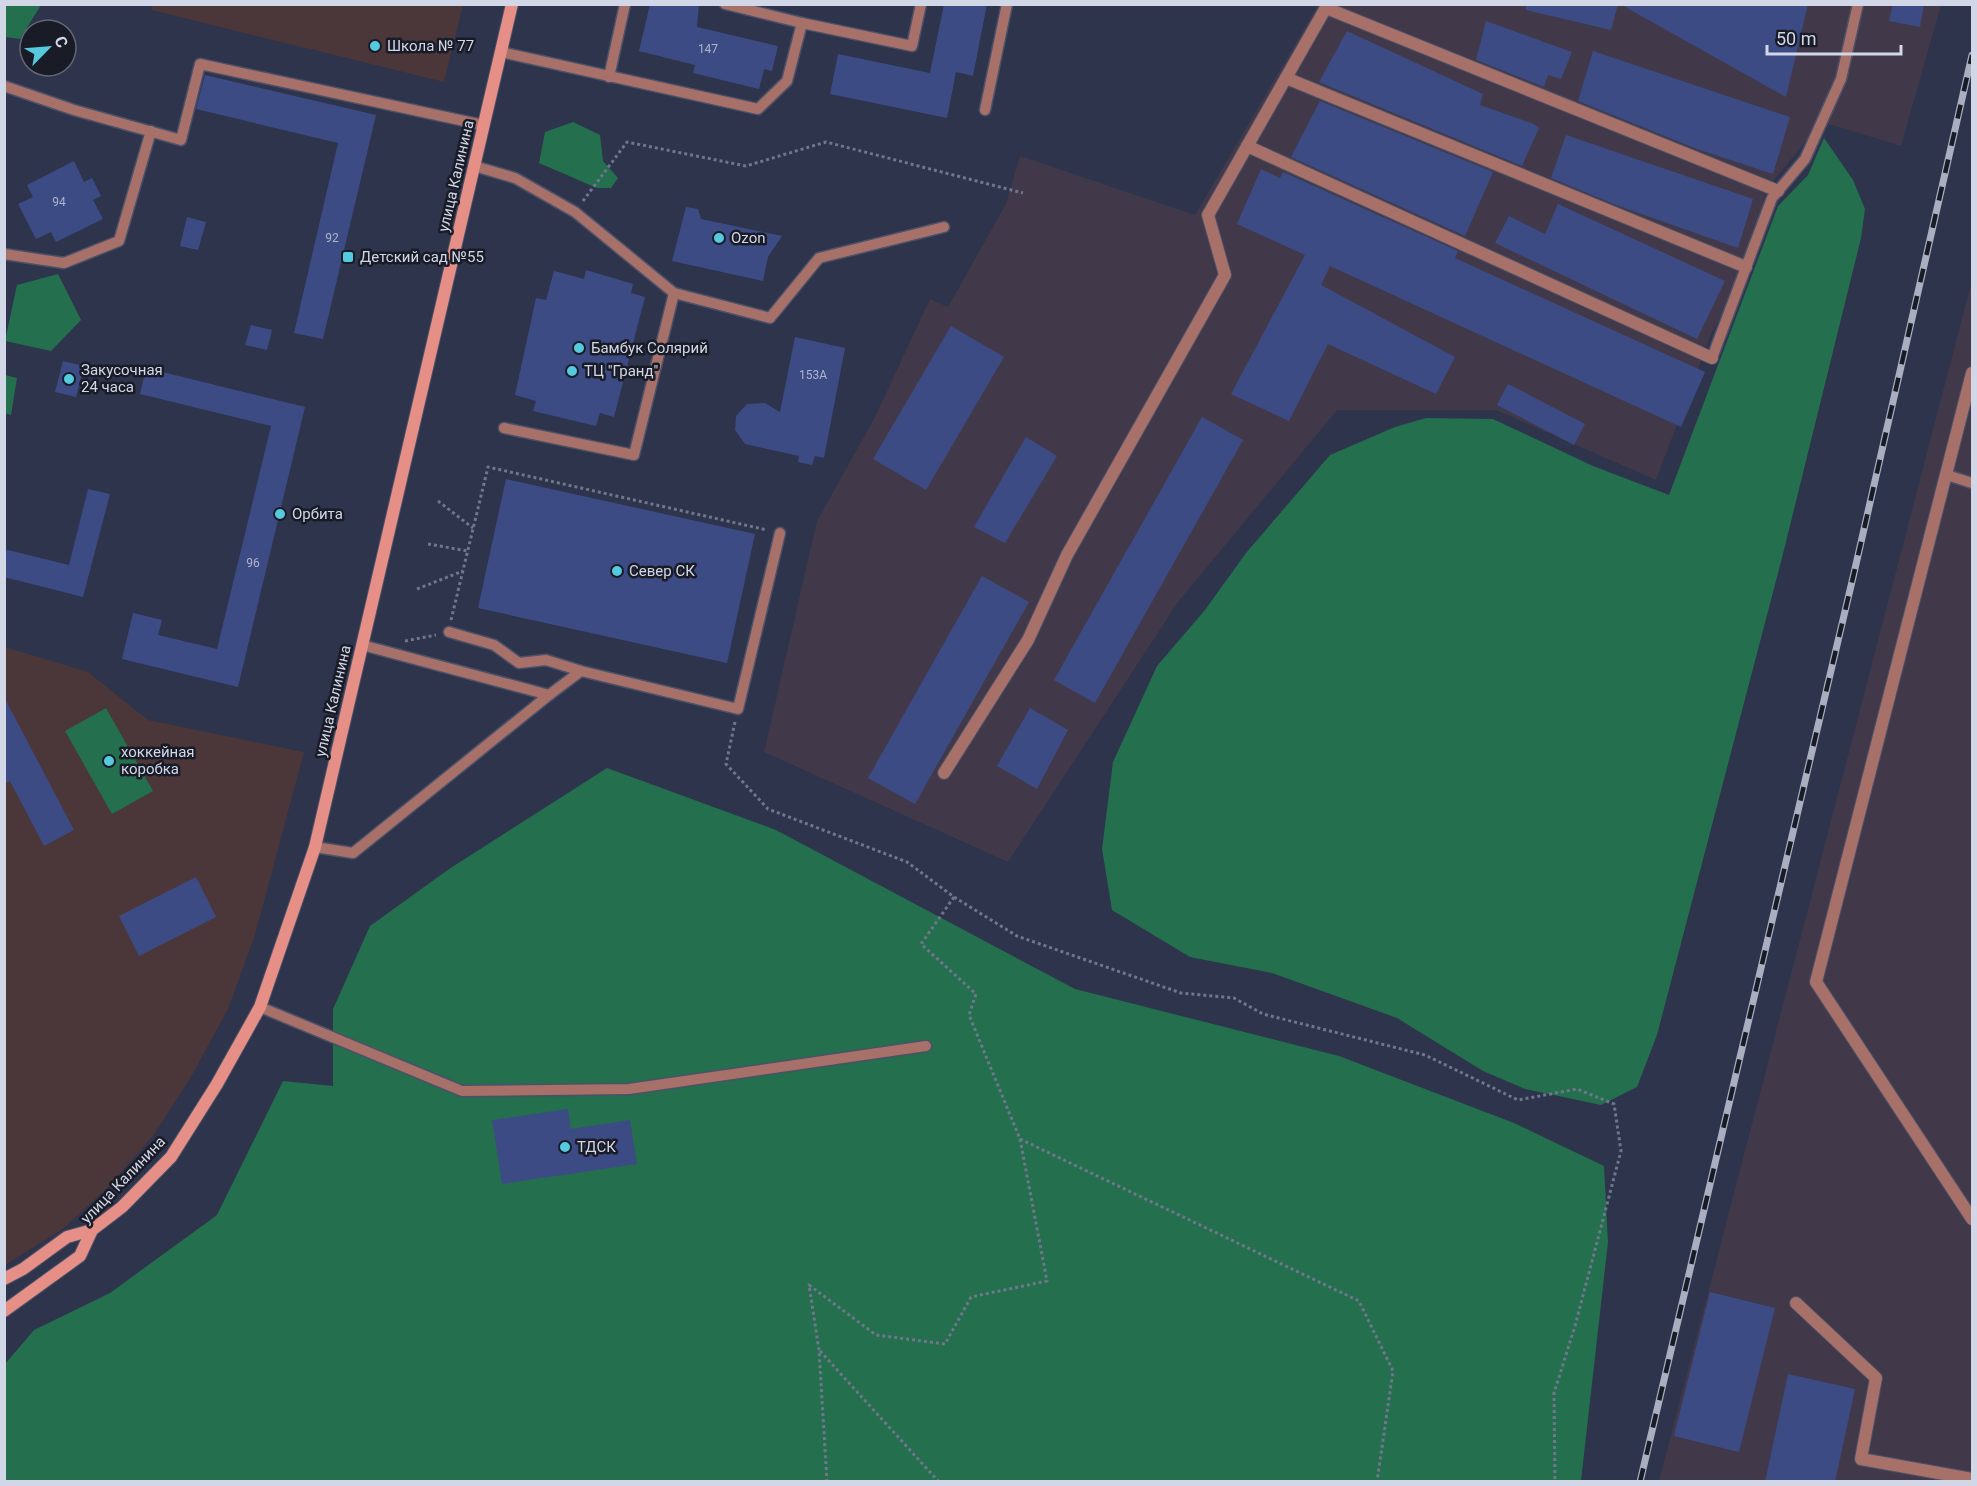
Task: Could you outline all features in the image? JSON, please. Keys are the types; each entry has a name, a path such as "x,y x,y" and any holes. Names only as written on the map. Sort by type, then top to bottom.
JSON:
{"main road":[{"name":"улица Калинина","path":"4,1311 80,1256 92,1230 122,1207 171,1157 261,1007 315,846 512,4"},
{"path":"4,1279 23,1269 67,1237 92,1230"}],"street":[{"path":"944,773 1029,640 1067,555 1225,275 1208,215 1327,7 1778,191"},
{"path":"1286,78 1746,267"},
{"path":"1247,146 1712,358"},
{"path":"1972,373 1815,982 1972,1219"},
{"path":"1796,1302 1876,1378 1861,1459 1972,1479"}],"lane":[{"path":"609,77 625,4"},
{"path":"724,4 912,46 921,4"},
{"path":"985,110 1007,4"},
{"path":"1712,358 1772,198 1805,159 1841,80 1858,4"},
{"path":"501,52 758,109 787,81 802,23"},
{"path":"4,86 74,110 181,140 200,64 483,125"},
{"path":"4,254 64,263 119,242 151,131"},
{"path":"474,166 515,178 575,212 674,293 770,318 819,258 944,227"},
{"path":"504,429 634,455 674,293"},
{"path":"1947,475 1972,483"},
{"path":"449,632 494,645 519,663 546,660 581,671 738,708 780,533"},
{"path":"362,645 549,695"},
{"path":"315,846 353,853 581,671"},
{"path":"261,1007 462,1091 629,1089 926,1046"}],"path":[{"path":"575,212 627,142 746,166 826,142 1023,193"},
{"path":"405,641 449,632 488,467 780,533"},
{"path":"438,501 473,528"},
{"path":"428,544 468,551"},
{"path":"417,590 463,571"},
{"path":"738,708 726,764 768,809 906,862 954,897 1017,936 1181,993 1234,998 1263,1014 1425,1054 1518,1100 1577,1089 1614,1104 1621,1151 1575,1326 1554,1394 1555,1482"},
{"path":"827,1482 819,1350 809,1285 876,1335 945,1344 970,1296 1047,1281 1020,1139 969,1015 976,994 921,944 954,897"},
{"path":"1020,1139 1359,1301 1393,1371 1377,1482"},
{"path":"819,1350 939,1482"}],"shaded area":[{"name":"Школа № 77","path":"152,4 463,5 444,82 151,10"},
{"path":"1318,5 1941,5 1901,146 1822,122 1765,191 1760,237 1737,288 1711,334 1656,480 1496,410 1337,410 1178,602 1008,862 764,752 817,521 875,417 930,299 948,307 1006,204 1020,156 1195,215"},
{"path":"1972,280 1972,1481 1659,1481"},
{"path":"5,647 88,672 148,720 304,752 255,935 228,1009 191,1077 153,1136 108,1187 63,1229 5,1265"}],"green space":[{"path":"4,5 41,5 33,18 18,18 18,39 5,37"},
{"path":"573,122 600,135 603,161 618,178 611,188 597,188 539,163 545,132"},
{"path":"1824,138 1853,180 1865,209 1861,238 1783,554 1657,1035 1637,1087 1601,1105 1525,1089 1483,1071 1397,1018 1272,973 1190,957 1112,910 1102,849 1113,762 1157,666 1205,610 1246,553 1330,455 1395,427 1426,418 1493,419 1593,466 1669,495 1778,206 1808,175"},
{"path":"58,274 81,320 51,351 5,341 17,285"},
{"path":"5,375 17,378 11,415 5,413"},
{"name":"хоккейная коробка","path":"106,708 153,791 112,814 65,731"},
{"path":"607,768 776,830 1075,989 1339,1056 1514,1123 1604,1166 1608,1242 1581,1481 5,1482 5,1364 34,1330 110,1293 217,1215 283,1081 333,1086 333,1009 370,926 449,869"}],"building":[{"path":"650,4 699,4 697,27 778,46 772,71 764,69 759,89 693,73 695,65 639,51"},
{"path":"944,4 987,4 973,76 956,72 947,118 830,94 838,54 930,73"},
{"path":"1526,4 1618,4 1611,30 1526,10"},
{"path":"1620,4 1808,4 1786,97"},
{"path":"1893,4 1924,4 1920,27 1889,21"},
{"path":"1486,21 1572,52 1561,79 1548,75 1544,87 1476,60"},
{"path":"1347,31 1483,94 1480,105 1534,124 1539,128 1522,166 1319,82"},
{"path":"1593,51 1790,117 1773,174 1697,149 1578,101"},
{"path":"205,75 376,115 323,339 294,333 338,143 196,109"},
{"path":"1320,101 1493,172 1465,236 1291,157"},
{"path":"1566,135 1753,199 1738,248 1616,205 1551,178"},
{"path":"74,161 84,182 92,178 101,196 93,200 103,219 56,242 51,232 36,239 18,204 33,197 27,185"},
{"path":"1261,169 1280,178 1283,172 1458,251 1455,258 1705,372 1681,427 1330,266 1321,285 1455,357 1436,394 1328,344 1289,421 1231,394 1305,255 1237,224"},
{"path":"1558,204 1725,281 1697,339 1495,243 1509,216 1545,234"},
{"path":"686,207 698,209 701,219 782,236 768,257 763,281 672,261"},
{"path":"187,217 206,222 198,250 180,246"},
{"name":"ТЦ \"Гранд\"","path":"586,270 633,284 631,293 645,297 614,417 600,413 596,426 533,411 536,401 515,395 536,298 546,300 554,271 584,279"},
{"path":"251,325 272,330 267,350 245,345"},
{"path":"951,326 1004,357 926,490 873,459"},
{"path":"795,337 845,348 824,458 815,456 812,465 798,462 799,456 745,444 735,430 736,416 747,404 765,403 780,412"},
{"name":"Закусочная 24 часа","path":"63,361 84,366 76,397 55,392"},
{"path":"146,368 305,407 238,687 122,659 133,613 162,620 158,635 217,649 271,426 140,394"},
{"path":"1508,384 1585,424 1574,445 1497,405"},
{"path":"1202,417 1243,440 1095,703 1054,680"},
{"path":"1026,437 1057,456 1005,543 974,527"},
{"name":"Север СК","path":"506,479 755,534 727,663 478,608"},
{"path":"88,489 110,494 83,597 4,577 4,549 69,565"},
{"path":"982,576 1029,602 915,804 868,778"},
{"path":"4,697 74,830 44,846 10,781 4,784"},
{"path":"1030,708 1068,730 1037,789 997,766"},
{"path":"196,877 216,917 139,956 119,916"},
{"name":"ТДСК","path":"568,1109 571,1129 630,1120 637,1164 502,1184 492,1120"},
{"path":"1710,1292 1775,1308 1739,1452 1674,1436"},
{"path":"1788,1374 1855,1389 1835,1482 1765,1482"}],"railway":[{"path":"1640,1482 1854,573 1972,55"}],"place":[{"name":"Школа № 77","path":"375,46"},
{"name":"Ozon","path":"719,238"},
{"name":"Детский сад №55","path":"348,257"},
{"name":"Бамбук Солярий","path":"579,348"},
{"name":"ТЦ \"Гранд\"","path":"572,371"},
{"name":"Закусочная 24 часа","path":"69,379"},
{"name":"Орбита","path":"280,514"},
{"name":"Север СК","path":"617,571"},
{"name":"хоккейная коробка","path":"109,761"},
{"name":"ТДСК","path":"565,1147"}]}
